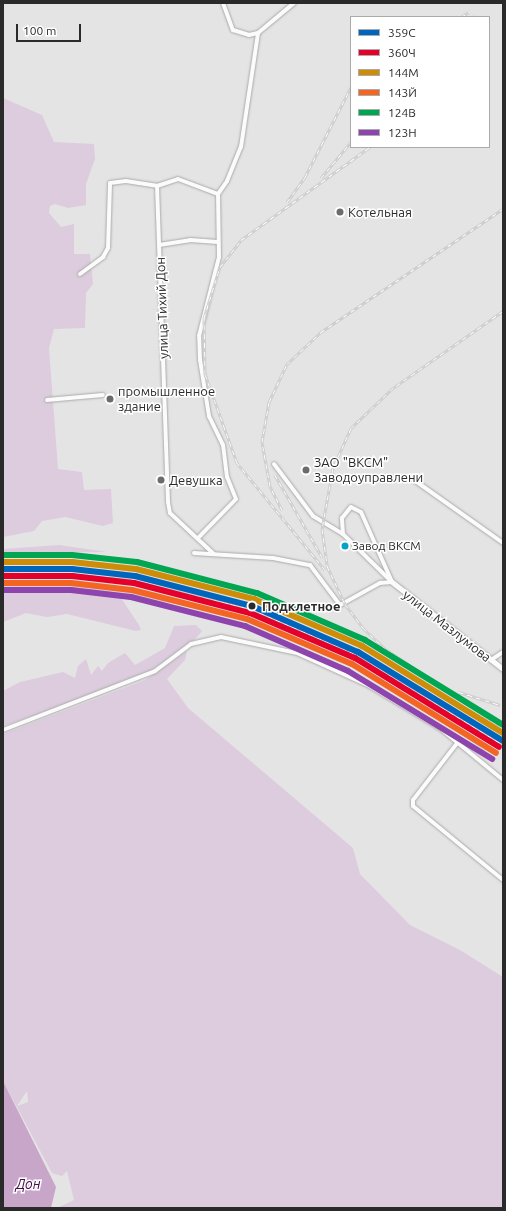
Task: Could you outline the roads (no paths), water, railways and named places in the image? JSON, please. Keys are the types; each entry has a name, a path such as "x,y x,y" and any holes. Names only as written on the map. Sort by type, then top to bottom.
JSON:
{"street":[{"path":"223,3 232,30 249,35 258,33 294,3"},
{"path":"198,538 236,499 227,478 223,445 209,416 200,360 199,336 218,265 218,194 227,181 241,147 258,33"},
{"path":"80,274 103,257 108,248 110,182 126,181 157,186 178,179 218,194"},
{"name":"улица Тихий Дон","path":"157,186 159,276 164,299 168,502 170,513 214,554"},
{"path":"159,245 190,240 218,242"},
{"path":"47,400 103,395"},
{"path":"274,464 313,516 342,534 392,582"},
{"path":"414,480 503,542"},
{"path":"342,534 340,526 346,510 356,508 392,582"},
{"path":"194,553 310,565 340,605 380,583 392,582"},
{"name":"улица Мазлумова","path":"392,582 503,669"},
{"path":"3,730 155,671 191,644 221,637 297,653 368,685 458,742 503,780"},
{"path":"490,660 503,652"},
{"path":"458,742 413,800 413,806 503,880"}],"water":[{"name":"Дон","path":"3,1081 56,1187 51,1208 3,1208"}],"railway":[{"path":"463,16 469,12"},
{"path":"287,202 305,177 350,89"},
{"path":"321,178 350,143"},
{"path":"325,570 237,463 205,374 204,318 220,267 241,240 369,148"},
{"path":"282,510 270,486 262,442 269,402 287,364 321,332 503,209"},
{"path":"503,311 393,388 351,428 333,468 322,529 327,566 345,604 363,628 387,650 503,728"},
{"path":"275,475 322,557"},
{"path":"3,573 126,579 251,609 349,651 503,745"},
{"path":"459,692 500,705"},
{"path":"415,698 485,749"}],"place":[{"name":"Котельная","path":"340,212"},
{"name":"промышленное здание","path":"110,399"},
{"name":"ЗАО \"ВКСМ\" Заводоуправлени","path":"306,470"},
{"name":"Девушка","path":"161,480"},
{"name":"Завод ВКСМ","path":"345,546"},
{"name":"Подклетное","path":"252,606"}]}
